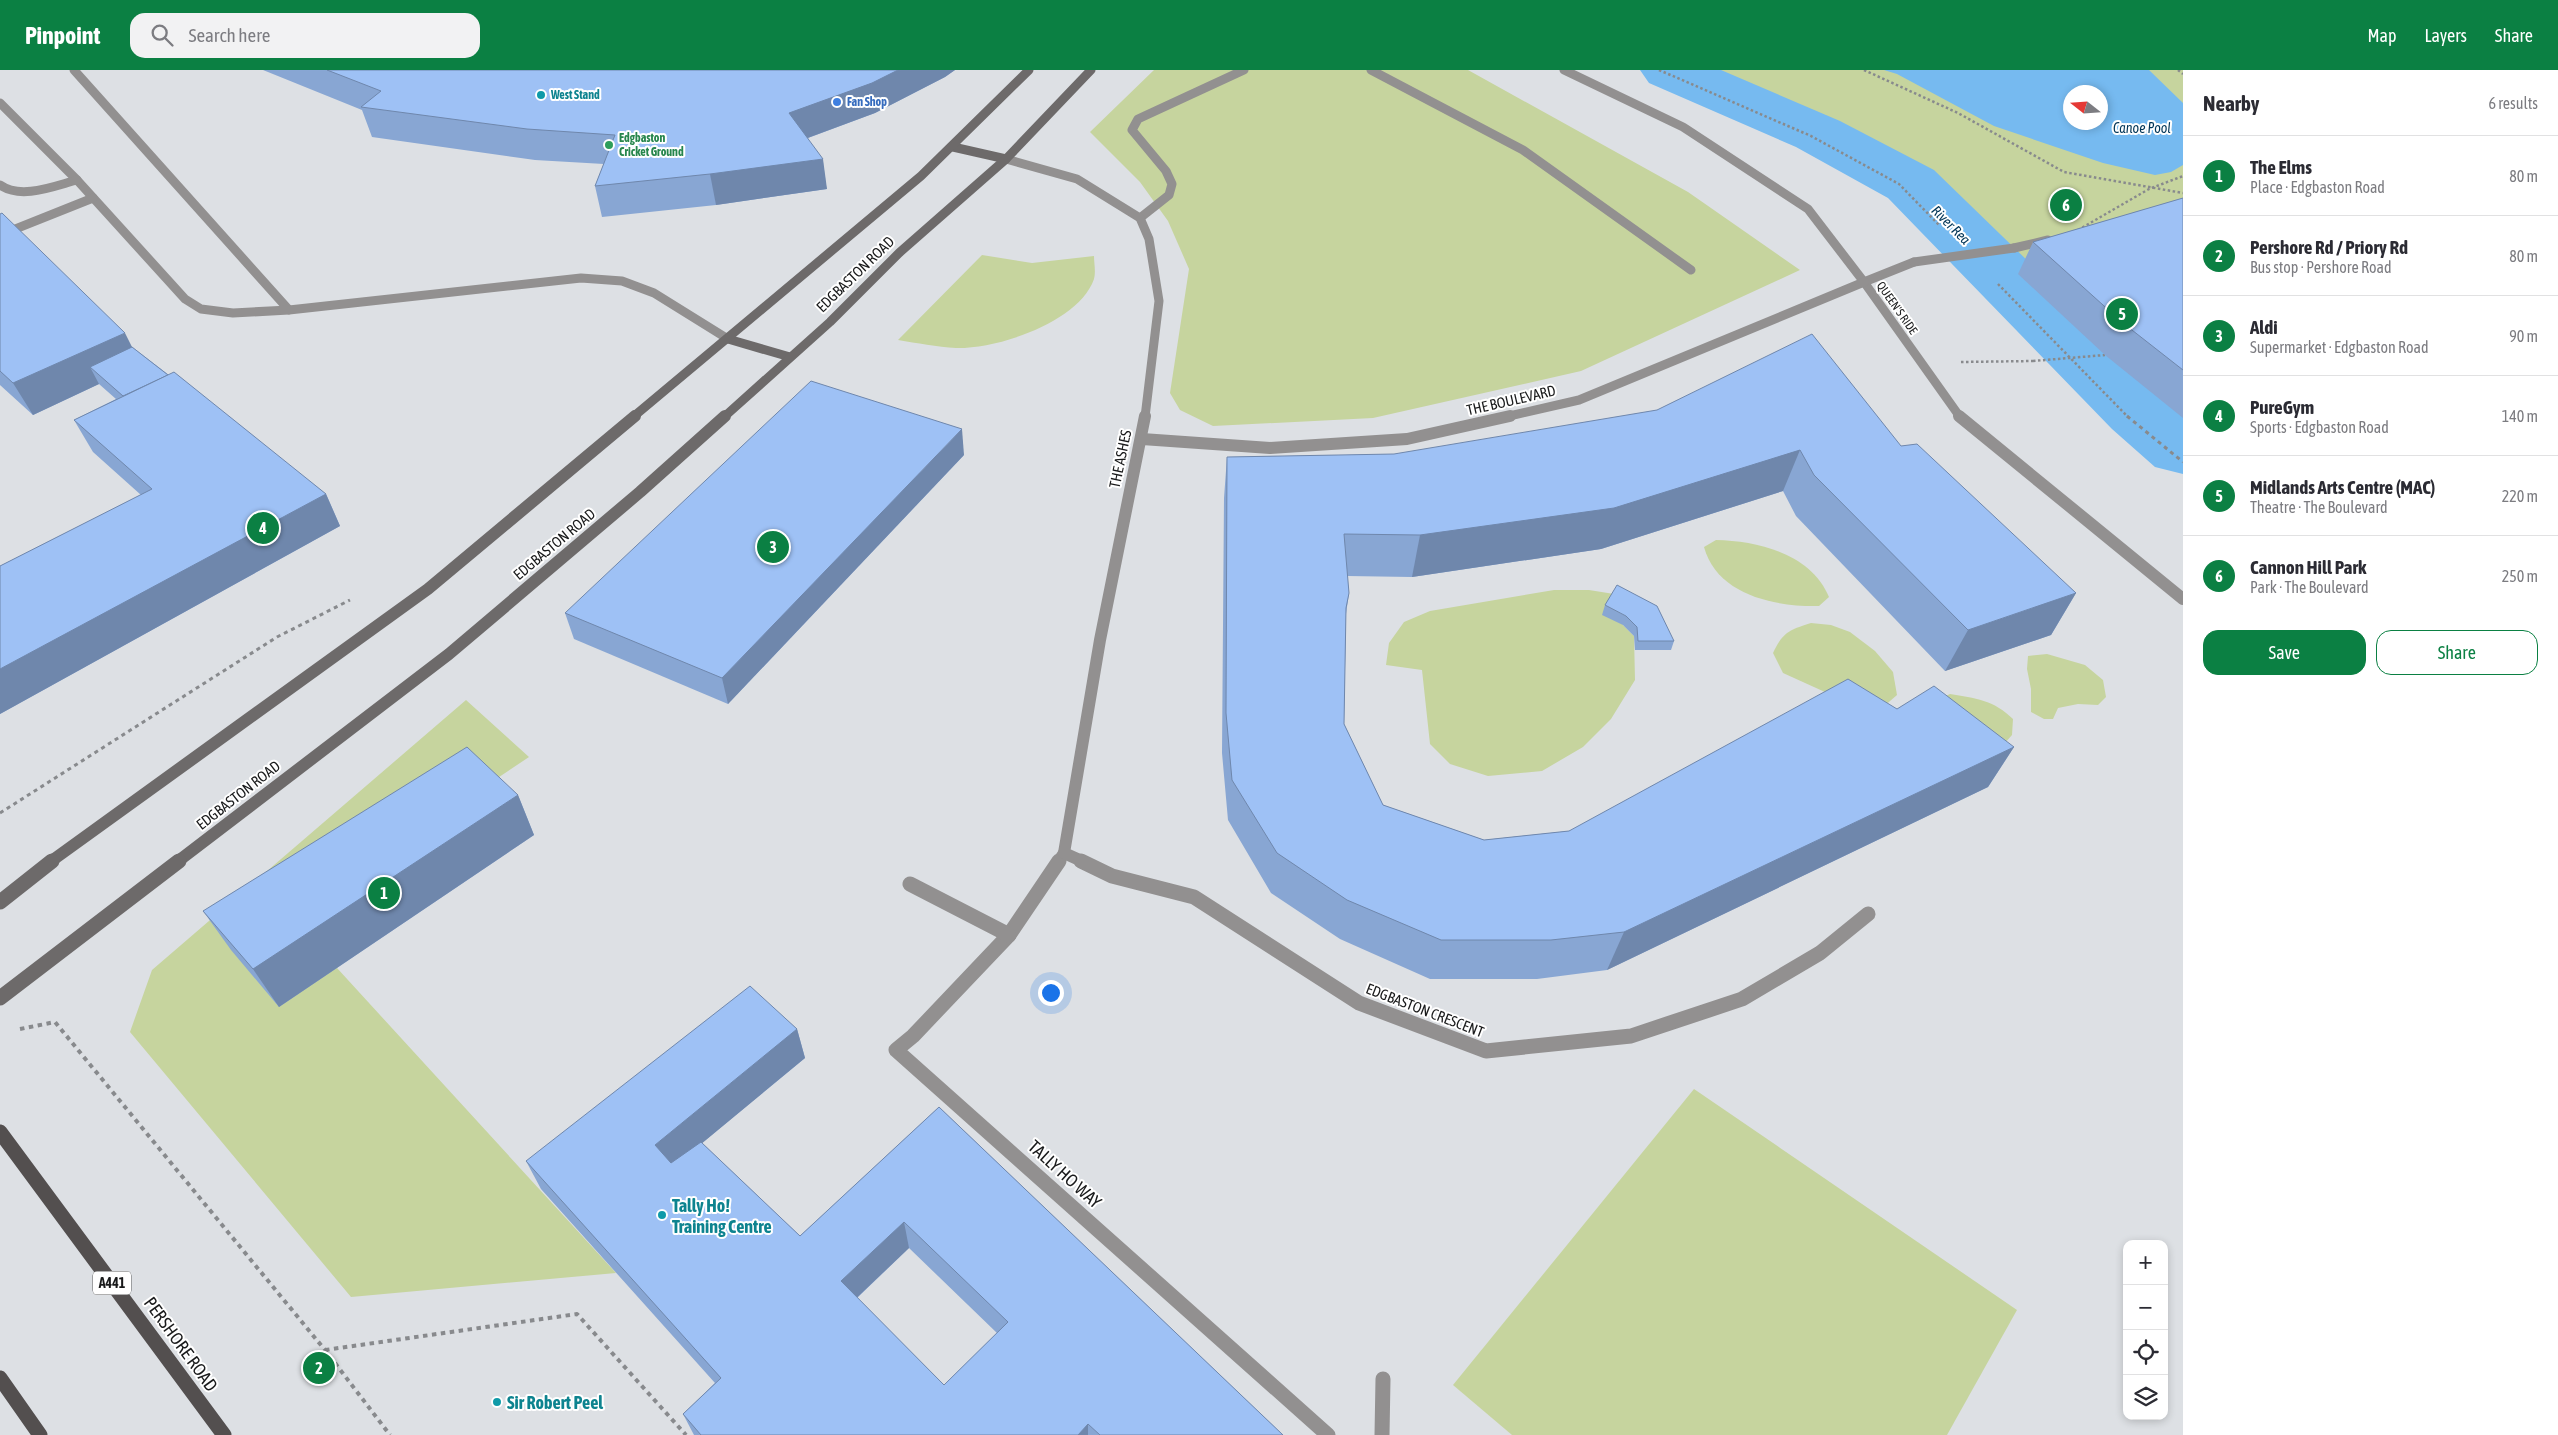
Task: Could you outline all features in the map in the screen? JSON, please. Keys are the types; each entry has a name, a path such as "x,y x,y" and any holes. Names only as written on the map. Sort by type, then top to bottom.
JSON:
{"main road":[{"name":"EDGBASTON ROAD","path":"0,902 56,858 428,589 728,339 953,146 1029,70"},
{"name":"EDGBASTON ROAD","path":"0,998 449,654 640,492 830,322 899,253 1006,159 1091,70"},
{"path":"953,146 1006,159"},
{"path":"728,339 790,357"},
{"name":"PERSHORE ROAD","path":"0,1132 224,1435"},
{"path":"0,1378 40,1435"}],"street":[{"path":"74,70 289,310"},
{"path":"1006,159 1077,179 1140,218 1169,194 1172,184 1166,171 1132,130 1138,119 1244,70"},
{"path":"1371,70 1523,150 1691,270"},
{"name":"QUEEN'S RIDE","path":"1564,70 1683,127 1808,209 1864,282 1960,417 2183,599"},
{"path":"0,103 94,198 184,299 201,309 233,313 289,310 589,279 622,281 654,293 728,339"},
{"path":"0,185 3,189 25,192 77,180"},
{"path":"0,235 94,198"},
{"name":"THE ASHES","path":"1064,854 1100,640 1142,439 1159,301 1149,239 1140,218"},
{"name":"THE BOULEVARD","path":"1142,439 1270,448 1408,439 1579,400 1914,262 2014,248 2065,237"},
{"path":"910,884 1009,936 1064,854"},
{"name":"EDGBASTON CRESCENT","path":"1064,854 1112,876 1194,897 1359,1003 1486,1051 1631,1036 1742,999 1820,953 1868,914"},
{"name":"TALLY HO WAY","path":"1009,936 913,1036 896,1050 1328,1435"},
{"path":"1382,1435 1384,1379"}],"path":[{"path":"1864,70 1951,109 2064,172 2183,194"},
{"path":"2178,70 2183,74"},
{"path":"2065,237 2149,189 2183,176"},
{"path":"1922,364 2105,355"},
{"path":"0,813 277,637 356,597"},
{"path":"18,1030 55,1022 325,1350 390,1435"},
{"path":"325,1350 578,1314 686,1435"}],"green space":[{"path":"1154,70 1468,70 1688,192 1800,270 1581,371 1373,418 1213,426 1180,410 1170,393 1189,269 1168,221 1140,182 1090,132"},
{"path":"1688,70 2183,70 2183,414 2012,250 1888,160 1746,99"},
{"path":"982,255 1032,263 1094,256 1095,276 1085,294 1072,308 1055,320 1014,338 993,344 956,348 898,340"},
{"path":"1716,540 1749,543 1766,547 1797,560 1821,582 1829,597 1819,606 1802,606 1767,600 1750,595 1734,587 1721,577 1711,563 1704,547"},
{"path":"1554,590 1589,590 1614,594 1623,625 1634,636 1635,680 1611,719 1583,747 1542,771 1488,776 1450,764 1430,744 1422,670 1386,665 1389,643 1404,622 1430,611"},
{"path":"1811,623 1831,625 1850,632 1875,651 1893,672 1897,695 1882,708 1847,702 1783,673 1773,653 1780,640 1797,628"},
{"path":"2047,654 2085,665 2103,680 2106,697 2098,705 2078,704 2058,708 2053,719 2044,719 2031,712 2031,689 2027,669 2028,656"},
{"path":"1950,694 1984,701 1999,708 2013,719 2012,735 2004,744 1939,699"},
{"path":"466,700 529,757 484,787 337,968 616,1273 351,1297 130,1032 152,970"},
{"path":"1694,1089 2017,1310 1947,1435 1512,1435 1453,1385"}],"water":[{"name":"Canoe Pool","path":"1884,70 2149,70 2183,103 2183,165 2171,172 2155,175 2103,163 1994,126 1897,74"}],"building":[{"name":"Edgbaston Cricket Ground","path":"327,70 898,70 872,83 789,113 823,159 710,174 595,186 615,135 527,129 361,107 381,91"},
{"path":"2183,198 2183,370 2123,323 2033,242"},
{"path":"2,213 125,333 13,383 0,371 0,214"},
{"path":"1812,334 1901,446 1917,444 2076,593 1968,630 1814,475 1800,450 1614,508 1420,535 1344,534 1349,593 1346,608 1344,724 1383,805 1484,840 1569,831 1848,679 1897,709 1934,686 2014,747 1624,932 1551,940 1441,940 1347,900 1277,853 1232,780 1226,713 1227,457 1394,454 1657,410"},
{"path":"132,347 168,375 123,396 90,367"},
{"path":"174,372 326,494 0,669 0,566 152,489 74,420"},
{"path":"811,381 962,429 722,678 565,613"},
{"path":"1617,585 1657,606 1674,641 1638,641 1637,627 1626,616 1605,605"},
{"path":"467,747 518,795 253,969 203,911"},
{"name":"Tally Ho! Training Centre","path":"750,986 797,1029 655,1145 671,1163 701,1142 800,1236 939,1107 1283,1435 1100,1435 1088,1424 1078,1435 701,1435 683,1414 721,1378 526,1161","holes":["904,1222 1008,1322 944,1385 841,1281"]}],"waterway":[{"name":"River Rea","path":"1670,70 1818,134 1911,184 2139,412 2183,449"}],"place":[{"name":"West Stand","path":"541,95"},
{"name":"Fan Shop","path":"837,102"},
{"name":"Edgbaston Cricket Ground","path":"609,145"},
{"name":"Cannon Hill Park","path":"2066,205"},
{"name":"Midlands Arts Centre (MAC)","path":"2122,314"},
{"name":"PureGym","path":"263,528"},
{"name":"Aldi","path":"773,547"},
{"name":"The Elms","path":"384,893"},
{"name":"Tally Ho! Training Centre","path":"662,1215"},
{"name":"Pershore Rd / Priory Rd","path":"319,1368"},
{"name":"Sir Robert Peel","path":"497,1402"}]}
